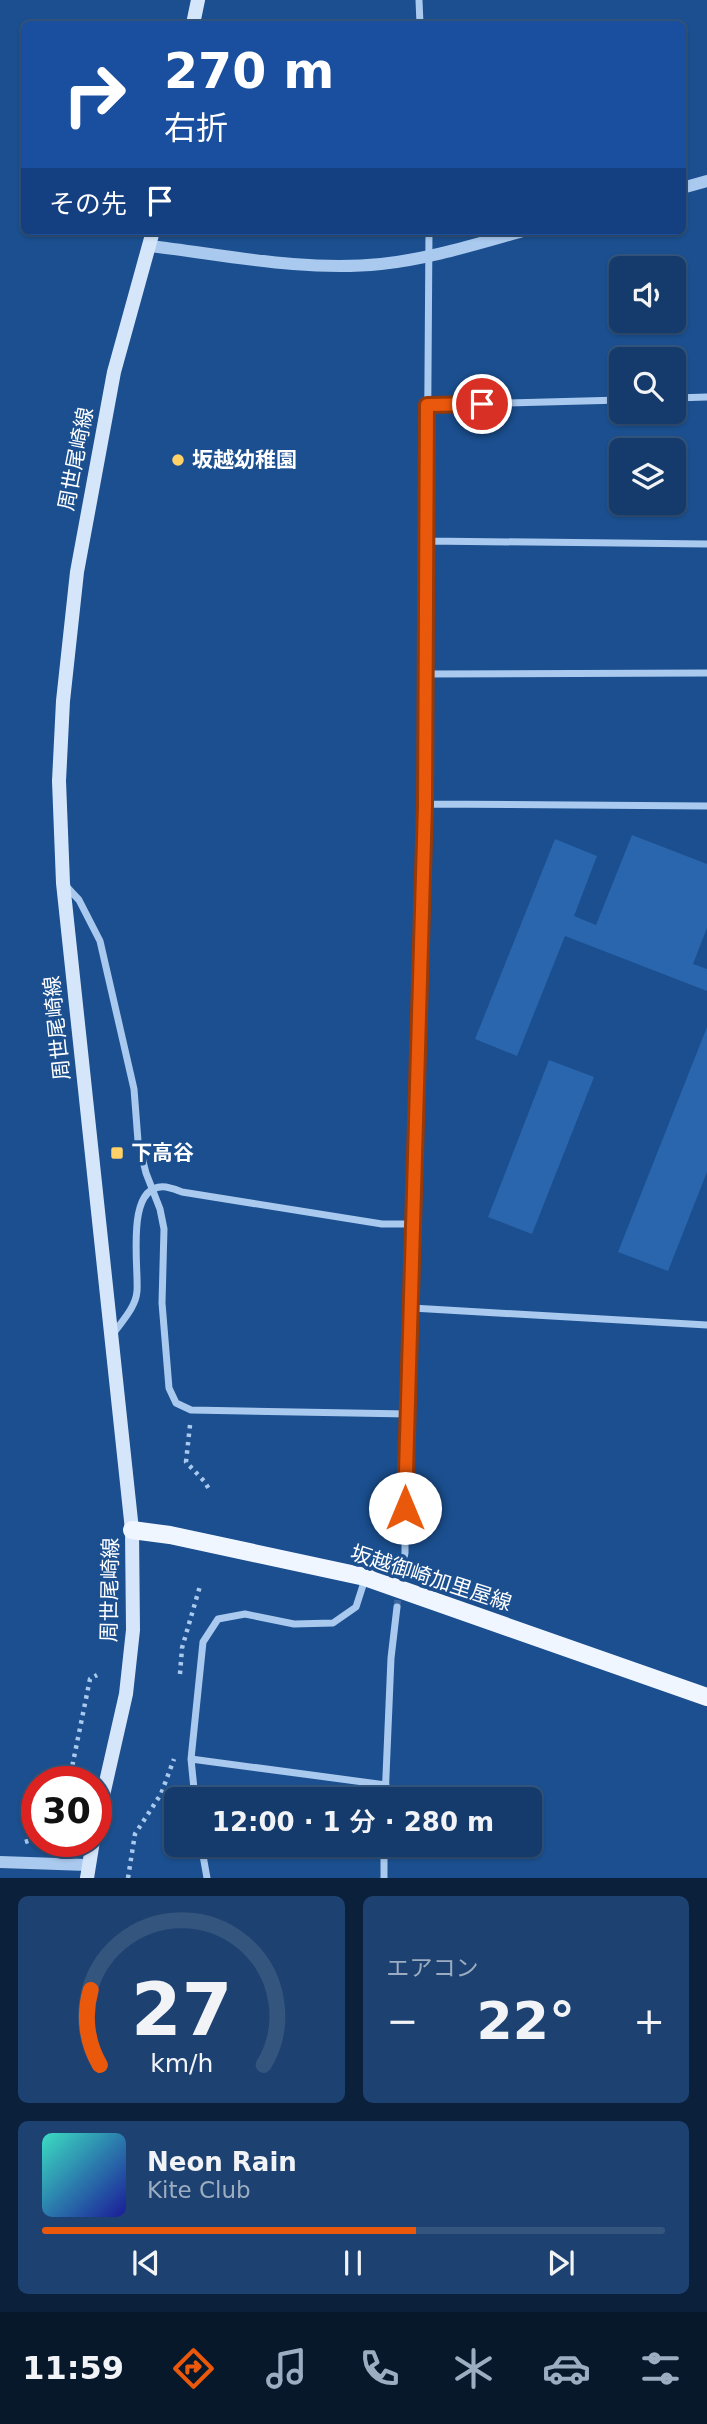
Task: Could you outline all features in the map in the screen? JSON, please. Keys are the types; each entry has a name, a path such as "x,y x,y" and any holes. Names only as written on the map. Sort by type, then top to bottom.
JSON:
{"main road":[{"path":"194,21 198,0"},
{"name":"周世尾崎線","path":"109,1766 125,1694 133,1630 132,1530 63,883 59,781 64,688 76,572 114,372 152,238"},
{"name":"坂越御崎加里屋線","path":"132,1530 170,1535 365,1577 707,1697"}],"street":[{"path":"419,0 420,21"},
{"path":"686,187 707,181"},
{"path":"402,1567 405,1553 405,1463 412,1308 412,1224 425,804 429,235"},
{"path":"152,238 321,264 378,265 430,256 508,235"},
{"path":"686,398 707,397"},
{"path":"427,405 609,400"},
{"path":"427,541 707,544"},
{"path":"427,674 707,673"},
{"path":"425,804 707,806"},
{"path":"63,883 79,901 100,941 134,1089 138,1141 164,1229 162,1303 169,1388 176,1404 191,1410 408,1414"},
{"path":"111,1337 130,1312 137,1293 135,1247 140,1204 152,1190 164,1186 182,1192 382,1224 412,1224"},
{"path":"412,1308 707,1325"},
{"path":"194,1787 191,1759 203,1642 218,1619 245,1614 294,1624 333,1623 356,1607 365,1577"},
{"path":"191,1759 386,1785 391,1658 397,1607"},
{"path":"203,1857 207,1878"},
{"path":"384,1857 384,1878"},
{"path":"0,1862 87,1872"}],"path":[{"path":"191,1410 186,1462 209,1489"},
{"path":"180,1676 182,1648 200,1586"},
{"path":"183,1625 189,1622"},
{"path":"72,1766 90,1679 97,1675"},
{"path":"128,1878 135,1834 161,1794 174,1758"}],"building":[{"path":"632,835 707,864 707,928 693,964 707,969 707,991 565,936 517,1056 475,1039 555,839 597,856 574,916 596,925"},
{"path":"707,1027 707,1172 668,1271 618,1252"},
{"path":"549,1060 594,1077 532,1234 488,1217"}],"tunnel":[{"path":"397,1607 402,1567"}],"place":[{"name":"坂越幼稚園","path":"178,460"},
{"name":"下高谷","path":"117,1153"}],"route":[{"path":"405,1508 425,804 427,405 482,404"}]}
